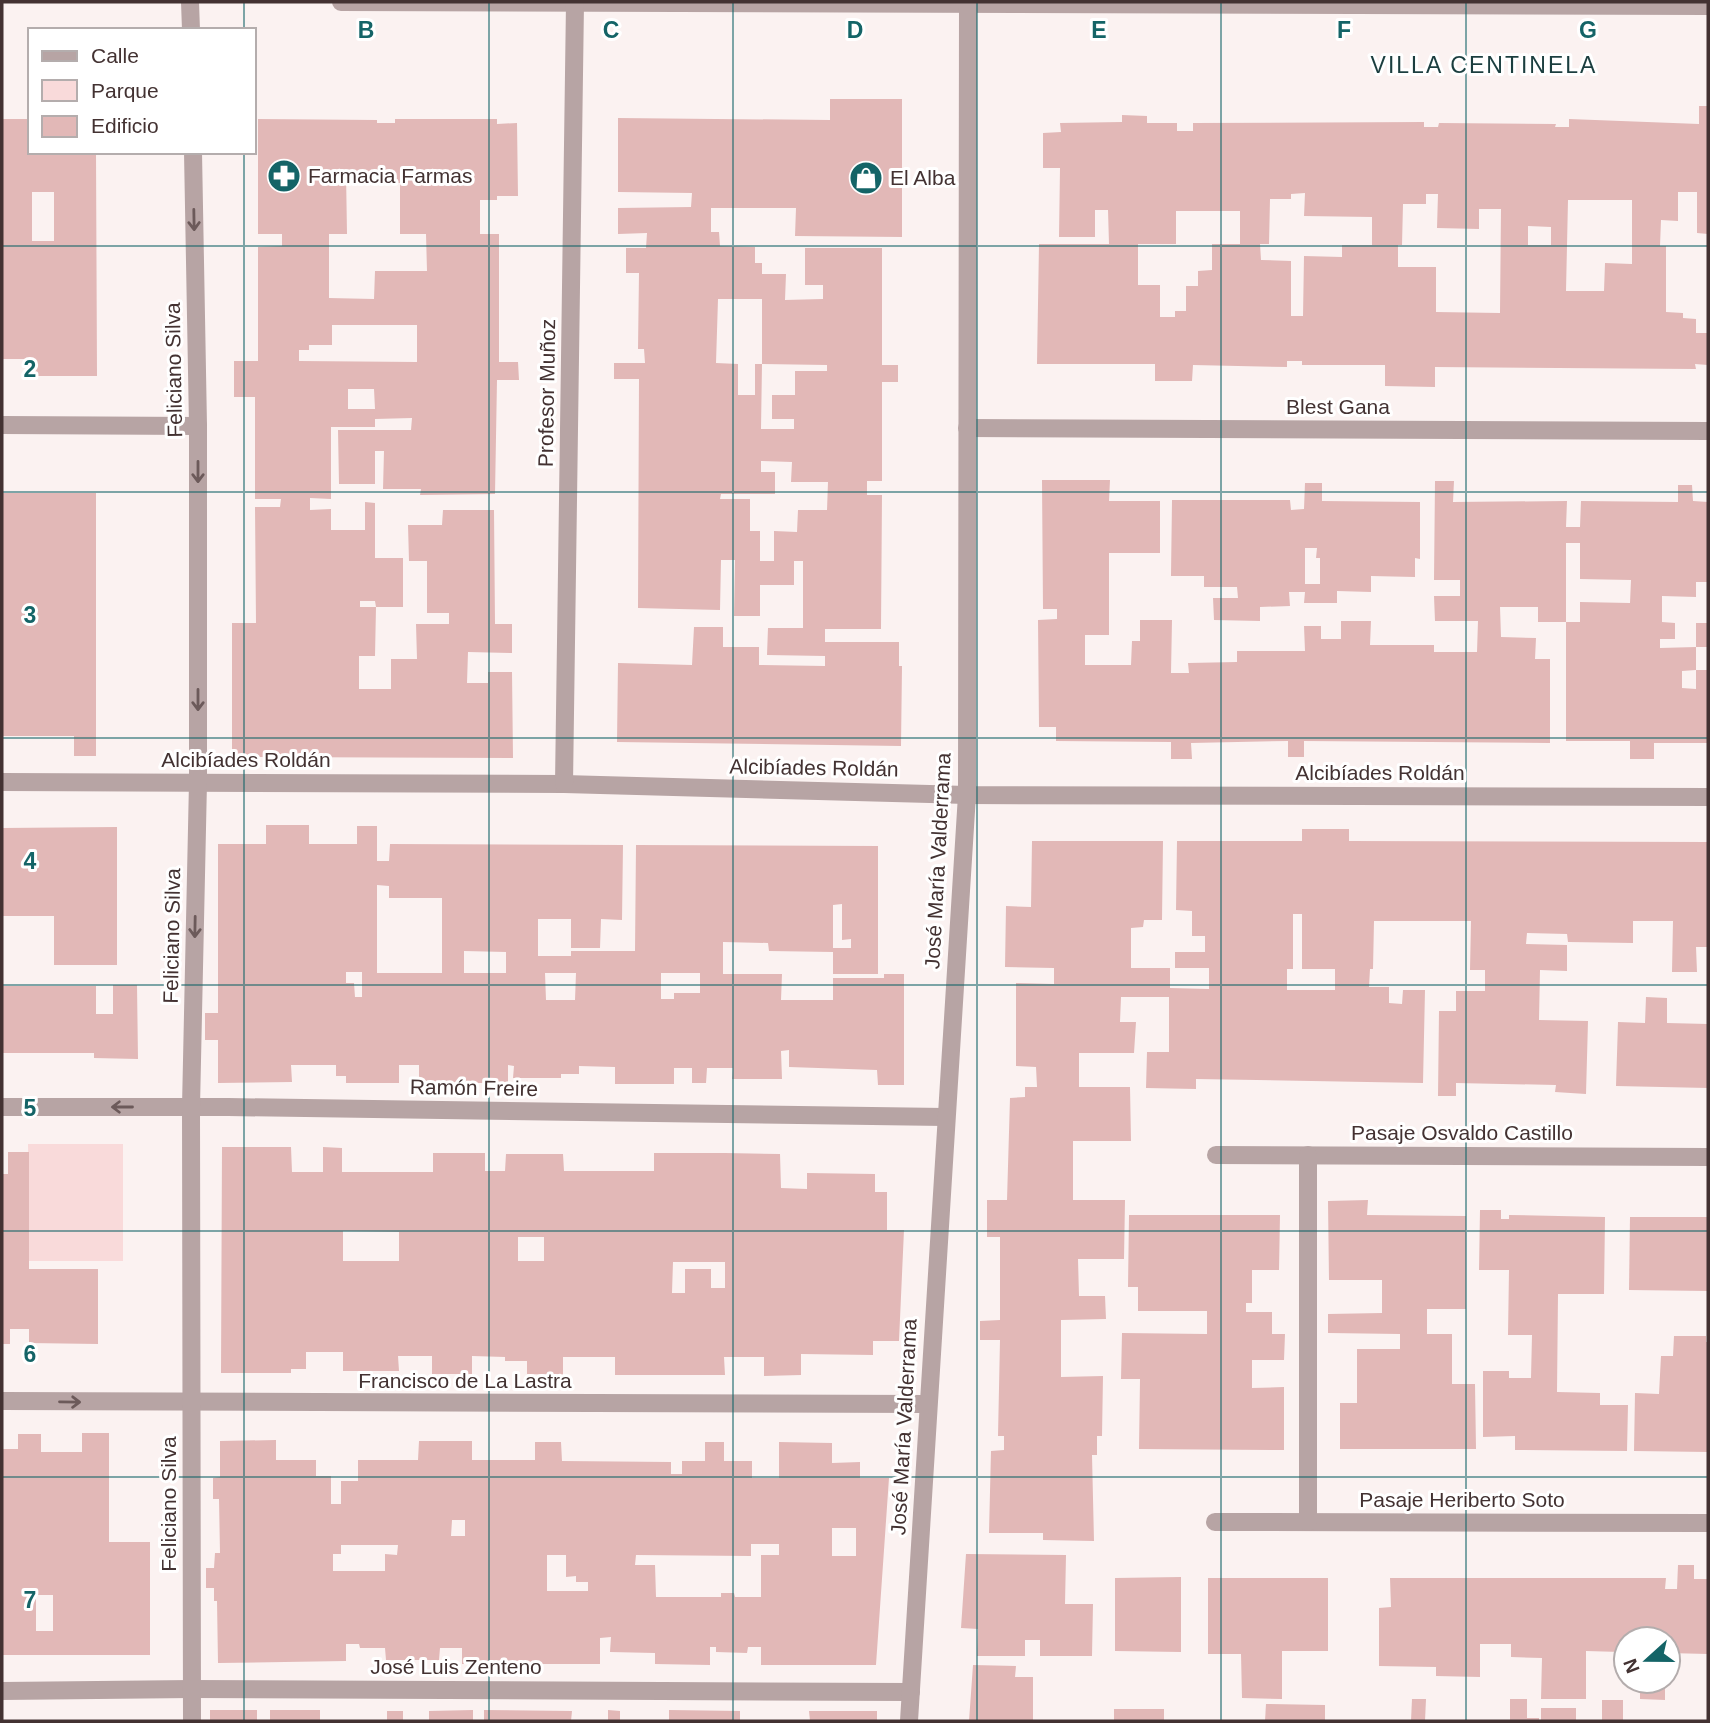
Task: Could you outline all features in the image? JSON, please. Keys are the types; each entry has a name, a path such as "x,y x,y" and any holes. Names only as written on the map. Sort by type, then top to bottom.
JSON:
{"street":[{"path":"190,2 191,28"},
{"path":"341,2 1708,6"},
{"name":"Profesor Muñoz","path":"564,784 575,3"},
{"name":"José María Valderrama","path":"909,1721 967,795 968,3"},
{"name":"Feliciano Silva","path":"192,1721 191,1107 198,782 198,426 193,154"},
{"path":"2,425 198,426"},
{"name":"Blest Gana","path":"967,428 1708,431"},
{"name":"Alcibíades Roldán","path":"2,782 564,784 967,795 1708,797"},
{"name":"Ramón Freire","path":"2,1107 946,1117"},
{"name":"Pasaje Osvaldo Castillo","path":"1216,1155 1708,1157"},
{"path":"1308,1156 1308,1522"},
{"name":"Francisco de La Lastra","path":"2,1401 928,1404"},
{"name":"Pasaje Heriberto Soto","path":"1215,1522 1708,1523"},
{"name":"José Luis Zenteno","path":"2,1691 192,1689 911,1692"}],"green space":[{"path":"28,1144 123,1144 123,1261 29,1261"}],"building":[{"path":"830,99 902,99 902,237 795,236 796,208 711,208 711,232 719,232 720,246 755,247 755,263 762,263 762,274 786,274 785,300 823,299 823,285 805,285 805,248 882,248 882,365 898,365 898,382 882,382 882,481 867,481 867,495 882,495 881,629 825,629 825,642 899,642 899,666 902,666 901,746 617,742 618,663 692,665 694,627 723,627 723,647 759,647 759,665 825,666 825,656 767,655 768,628 803,628 803,561 794,561 794,585 760,585 760,616 734,616 735,560 721,560 720,610 638,608 639,379 614,379 614,363 645,363 644,349 638,349 639,273 626,273 626,248 646,248 647,233 618,234 618,208 691,207 692,193 618,192 618,118 830,120","holes":["718,299 762,299 762,364 755,364 755,395 738,395 738,364 716,363","762,364 827,365 827,371 795,371 795,395 772,395 772,419 794,419 794,429 761,429","761,461 792,462 791,482 828,482 827,510 798,510 797,532 774,531 774,561 760,561 760,531 750,531 750,499 720,499 721,494 775,494 775,472 761,472"]},
{"path":"1699,106 1708,106 1708,234 1697,233 1697,192 1678,192 1678,221 1661,220 1660,246 1666,246 1666,312 1683,313 1683,318 1696,319 1696,333 1708,333 1708,365 1695,364 1696,369 1435,367 1435,387 1385,386 1385,365 1302,365 1302,361 1287,361 1287,367 1193,365 1192,381 1155,381 1155,364 1037,364 1039,244 1109,244 1108,210 1095,210 1095,237 1059,237 1060,168 1043,168 1043,133 1061,132 1060,123 1122,122 1122,115 1147,116 1147,123 1177,123 1177,131 1193,131 1193,123 1424,122 1424,127 1438,127 1439,123 1556,124 1555,127 1569,127 1569,119 1699,124","holes":["1305,193 1304,216 1372,217 1372,245 1342,245 1342,257 1304,256 1303,316 1291,316 1291,261 1261,260 1260,244 1269,244 1270,199 1291,199 1291,194","1426,194 1438,194 1437,228 1479,229 1479,209 1501,209 1500,313 1436,312 1436,267 1398,267 1398,245 1402,245 1403,204 1426,204","1568,200 1632,200 1632,264 1605,263 1604,291 1566,291","1176,211 1240,211 1240,244 1212,244 1212,270 1198,271 1198,286 1186,286 1186,311 1175,311 1175,317 1160,317 1160,285 1138,285 1138,244 1176,244","1528,226 1551,227 1551,245 1528,245"]},
{"path":"2,119 28,119 28,154 96,154 97,376 32,376 32,359 2,359","holes":["32,192 54,192 54,241 32,241"]},
{"path":"258,119 377,120 377,123 395,123 395,119 497,119 497,124 517,123 518,196 497,196 497,200 480,200 480,234 499,234 499,362 518,362 519,380 497,380 495,494 420,495 421,489 383,489 384,451 375,451 375,484 339,484 338,430 411,430 412,418 375,419 375,427 331,427 331,499 310,498 310,510 331,509 331,530 365,530 365,502 375,503 375,558 403,558 403,607 376,607 375,656 359,656 359,689 391,689 391,659 417,659 416,624 449,624 449,613 427,613 427,561 409,561 408,525 442,525 443,510 494,510 495,624 512,624 512,653 468,652 467,683 488,683 488,672 512,672 513,758 232,757 232,623 256,623 255,507 280,507 281,499 255,499 255,397 234,397 234,361 258,361 258,247 282,246 282,234 258,234","holes":["346,172 378,172 377,182 400,183 400,234 426,234 427,271 375,271 374,299 329,298 329,234 347,234","332,325 417,325 417,362 299,361 299,350 309,350 309,345 332,345","348,389 374,389 375,409 348,409","360,601 375,601 376,607 360,607"]},
{"path":"1042,480 1110,480 1109,501 1160,501 1160,553 1109,553 1109,635 1085,635 1085,665 1131,665 1132,641 1140,641 1140,620 1172,620 1171,673 1189,673 1188,663 1237,662 1237,651 1305,651 1304,626 1321,626 1321,639 1341,639 1341,621 1371,621 1370,645 1434,645 1434,652 1477,652 1478,621 1435,621 1434,596 1460,596 1460,580 1434,580 1435,481 1454,481 1453,502 1567,501 1566,527 1580,527 1581,501 1678,502 1678,485 1692,485 1693,501 1708,502 1708,582 1696,582 1696,597 1662,596 1662,622 1675,623 1675,639 1660,639 1660,648 1696,647 1696,670 1708,670 1708,743 1654,743 1654,759 1630,759 1630,741 1566,741 1566,622 1538,622 1538,607 1500,607 1501,637 1536,638 1535,659 1550,659 1550,743 1304,741 1304,757 1288,757 1288,741 1191,743 1192,759 1171,759 1171,742 1056,741 1056,727 1039,727 1038,620 1057,619 1057,609 1043,609","holes":["1566,543 1580,543 1580,579 1631,580 1630,603 1580,602 1580,622 1566,622","1696,670 1696,689 1682,688 1682,671"]},
{"path":"1305,483 1322,483 1322,501 1420,502 1420,559 1415,558 1415,577 1371,576 1371,592 1337,591 1337,603 1304,603 1305,592 1289,592 1290,606 1260,607 1260,621 1214,620 1213,598 1238,598 1237,587 1204,587 1204,576 1171,576 1172,500 1290,500 1291,510 1304,509","holes":["1305,548 1317,548 1316,558 1320,558 1320,584 1305,584"]},
{"path":"2,493 96,493 96,756 74,756 74,736 2,736"},
{"path":"1696,623 1708,623 1708,647 1696,647"},
{"path":"266,825 309,825 309,844 357,844 357,826 377,826 377,861 389,861 390,844 623,845 622,920 601,919 600,948 571,948 571,919 538,919 538,956 571,956 571,951 635,951 636,845 878,846 878,974 833,974 833,952 769,951 768,943 723,942 723,974 782,974 781,1000 833,1000 833,978 884,978 884,974 904,974 904,1085 878,1085 877,1070 789,1067 789,1050 781,1051 782,1079 732,1079 733,1068 707,1068 706,1083 692,1083 692,1068 674,1068 674,1084 615,1084 615,1067 579,1066 579,1074 561,1074 561,1078 513,1078 514,1066 508,1065 508,1083 419,1083 419,1065 399,1065 399,1083 346,1083 346,1076 336,1076 336,1065 291,1065 292,1082 218,1083 218,1040 205,1040 205,1013 218,1013 218,844 266,844","holes":["377,885 389,886 389,898 442,898 442,973 377,973","842,904 842,940 851,939 851,948 833,948 833,905","464,951 506,952 506,973 464,973","346,972 362,972 362,997 355,997 354,983 346,983","545,973 576,973 575,1000 546,1000","661,973 700,973 700,993 674,993 674,999 661,999"]},
{"path":"117,827 117,965 54,965 54,916 2,916 2,828"},
{"path":"1302,829 1349,829 1349,841 1708,842 1708,947 1696,947 1697,972 1672,972 1673,921 1633,921 1633,943 1568,942 1567,934 1527,933 1526,944 1567,945 1567,971 1540,970 1539,1020 1588,1021 1586,1094 1555,1092 1556,1085 1456,1083 1456,1096 1438,1096 1439,1011 1456,1011 1456,991 1485,991 1485,970 1470,970 1471,921 1374,921 1373,969 1370,969 1369,987 1389,987 1389,1003 1402,1004 1403,990 1425,990 1423,1083 1196,1079 1196,1089 1146,1088 1147,1052 1169,1052 1169,997 1121,997 1120,1022 1136,1022 1134,1053 1079,1053 1079,1087 1130,1087 1131,1141 1073,1141 1073,1200 1125,1200 1124,1259 1078,1259 1079,1296 1105,1296 1106,1319 1061,1320 1061,1377 1103,1376 1102,1436 1097,1436 1097,1455 1092,1455 1094,1541 1043,1540 1043,1533 989,1533 991,1451 1004,1450 1004,1436 998,1436 1000,1340 980,1340 980,1321 1000,1320 1000,1237 987,1237 987,1200 1007,1200 1010,1098 1025,1097 1025,1087 1037,1087 1036,1067 1016,1066 1016,983 1054,984 1054,968 1005,967 1006,906 1031,907 1032,841 1163,841 1162,920 1144,920 1143,927 1131,928 1131,968 1170,968 1170,988 1209,989 1209,968 1175,968 1175,952 1205,952 1205,936 1192,936 1192,911 1176,910 1177,841 1302,841","holes":["1293,914 1302,914 1302,969 1335,969 1335,990 1287,990 1287,969 1293,969"]},
{"path":"113,985 137,985 138,1059 94,1058 94,1053 2,1053 2,986 96,986 96,1014 113,1014"},
{"path":"1646,997 1667,998 1667,1023 1708,1024 1708,1088 1616,1086 1618,1022 1645,1023"},
{"path":"222,1147 291,1147 292,1172 323,1172 323,1147 342,1148 342,1172 433,1172 433,1153 485,1153 485,1171 505,1171 506,1154 563,1154 564,1171 654,1171 654,1153 780,1154 781,1188 807,1189 807,1173 875,1174 875,1192 887,1192 887,1230 904,1230 899,1341 873,1341 873,1355 801,1354 801,1375 764,1376 764,1357 724,1357 725,1375 615,1375 615,1357 563,1357 563,1375 527,1374 527,1361 472,1356 472,1374 432,1374 432,1356 398,1356 399,1371 343,1371 343,1352 306,1352 306,1369 291,1369 291,1373 221,1373","holes":["343,1231 399,1232 399,1261 343,1261","518,1237 544,1237 544,1261 518,1261","673,1262 725,1262 725,1288 711,1288 711,1269 685,1269 685,1293 672,1293"]},
{"path":"8,1152 29,1152 29,1269 98,1269 98,1344 29,1343 29,1329 10,1329 10,1344 2,1344 2,1174 8,1174"},
{"path":"1368,1200 1367,1215 1466,1216 1466,1309 1427,1309 1427,1334 1452,1334 1452,1384 1475,1384 1476,1449 1340,1449 1340,1403 1357,1403 1357,1349 1400,1349 1400,1334 1328,1333 1328,1314 1382,1313 1382,1280 1329,1280 1328,1201"},
{"path":"1480,1210 1501,1210 1501,1219 1509,1219 1509,1215 1605,1217 1604,1294 1558,1294 1557,1392 1600,1393 1600,1405 1628,1405 1627,1451 1515,1450 1515,1436 1483,1437 1483,1371 1509,1371 1509,1378 1531,1378 1532,1335 1508,1335 1509,1270 1479,1270"},
{"path":"1129,1215 1280,1215 1279,1270 1252,1270 1252,1303 1246,1303 1246,1312 1272,1312 1272,1334 1285,1334 1284,1360 1252,1360 1252,1388 1284,1387 1284,1450 1139,1449 1140,1379 1121,1379 1122,1333 1207,1334 1207,1311 1138,1311 1138,1287 1128,1287"},
{"path":"1630,1217 1708,1217 1708,1291 1629,1290"},
{"path":"1674,1336 1706,1336 1708,1342 1708,1452 1634,1451 1635,1393 1659,1394 1661,1356 1673,1356"},
{"path":"82,1433 109,1433 109,1542 150,1542 150,1655 2,1655 2,1449 18,1449 18,1434 41,1434 41,1452 82,1452","holes":["36,1595 53,1595 53,1631 36,1631"]},
{"path":"276,1440 276,1460 316,1460 316,1476 331,1476 331,1504 341,1504 341,1481 358,1481 358,1460 418,1460 419,1441 472,1441 472,1460 535,1460 535,1442 561,1442 562,1461 671,1462 671,1474 682,1474 682,1461 705,1461 705,1442 724,1442 724,1461 752,1461 752,1478 779,1478 779,1442 832,1443 832,1463 860,1462 860,1478 889,1478 876,1665 761,1665 761,1647 748,1647 747,1653 716,1652 716,1647 710,1647 710,1665 655,1664 655,1653 610,1652 611,1637 600,1638 600,1664 462,1664 462,1648 440,1648 439,1660 386,1660 385,1648 360,1648 359,1644 346,1644 346,1661 218,1663 217,1601 214,1601 214,1588 206,1588 206,1568 214,1568 215,1553 220,1553 219,1499 213,1499 213,1478 220,1477 220,1441","holes":["452,1520 465,1520 465,1536 451,1536","832,1528 856,1528 856,1556 832,1556","751,1544 779,1544 779,1555 761,1555 761,1597 735,1597 734,1593 721,1593 721,1597 656,1597 655,1565 635,1565 636,1555 751,1556","341,1545 398,1545 397,1555 385,1554 385,1571 333,1571 333,1554 341,1554","547,1555 566,1555 566,1577 576,1576 576,1582 588,1582 588,1591 547,1591"]},
{"path":"966,1554 1066,1555 1065,1604 1093,1604 1092,1656 1040,1656 1040,1640 1025,1640 1025,1656 977,1656 978,1629 961,1628"},
{"path":"1678,1565 1694,1565 1694,1579 1708,1579 1708,1654 1682,1653 1682,1625 1612,1625 1612,1652 1586,1651 1586,1699 1541,1699 1542,1658 1511,1657 1511,1644 1480,1644 1480,1677 1436,1676 1436,1667 1379,1666 1379,1608 1391,1607 1390,1578 1666,1578 1665,1589 1677,1589"},
{"path":"1181,1577 1181,1652 1115,1651 1115,1578"},
{"path":"1208,1578 1328,1578 1328,1651 1282,1651 1282,1699 1242,1698 1241,1654 1208,1654"},
{"path":"973,1665 1016,1666 1015,1677 1033,1677 1033,1721 969,1721"},
{"path":"1640,1695 1665,1695 1665,1700 1640,1699"},
{"path":"1412,1699 1426,1699 1425,1721 1411,1721"},
{"path":"1510,1699 1527,1699 1527,1718 1539,1718 1539,1721 1510,1721"},
{"path":"1602,1700 1623,1700 1623,1721 1602,1721"},
{"path":"1266,1704 1325,1705 1325,1721 1265,1721"},
{"path":"1541,1708 1576,1708 1576,1721 1541,1721"},
{"path":"1114,1709 1164,1709 1164,1721 1114,1721"},
{"path":"210,1710 257,1710 257,1721 210,1721"},
{"path":"270,1710 320,1710 320,1721 270,1721"},
{"path":"473,1710 473,1721 429,1721 429,1711"},
{"path":"484,1710 572,1711 571,1721 484,1721"},
{"path":"608,1710 620,1711 620,1721 608,1721"},
{"path":"669,1710 740,1711 740,1721 669,1721"},
{"path":"387,1711 403,1711 403,1721 387,1721"},
{"path":"809,1711 877,1711 877,1721 810,1721"}],"place":[{"name":"Farmacia Farmas","path":"284,176"},
{"name":"El Alba","path":"866,178"}],"district":[{"name":"VILLA CENTINELA","path":"1484,65"}]}
